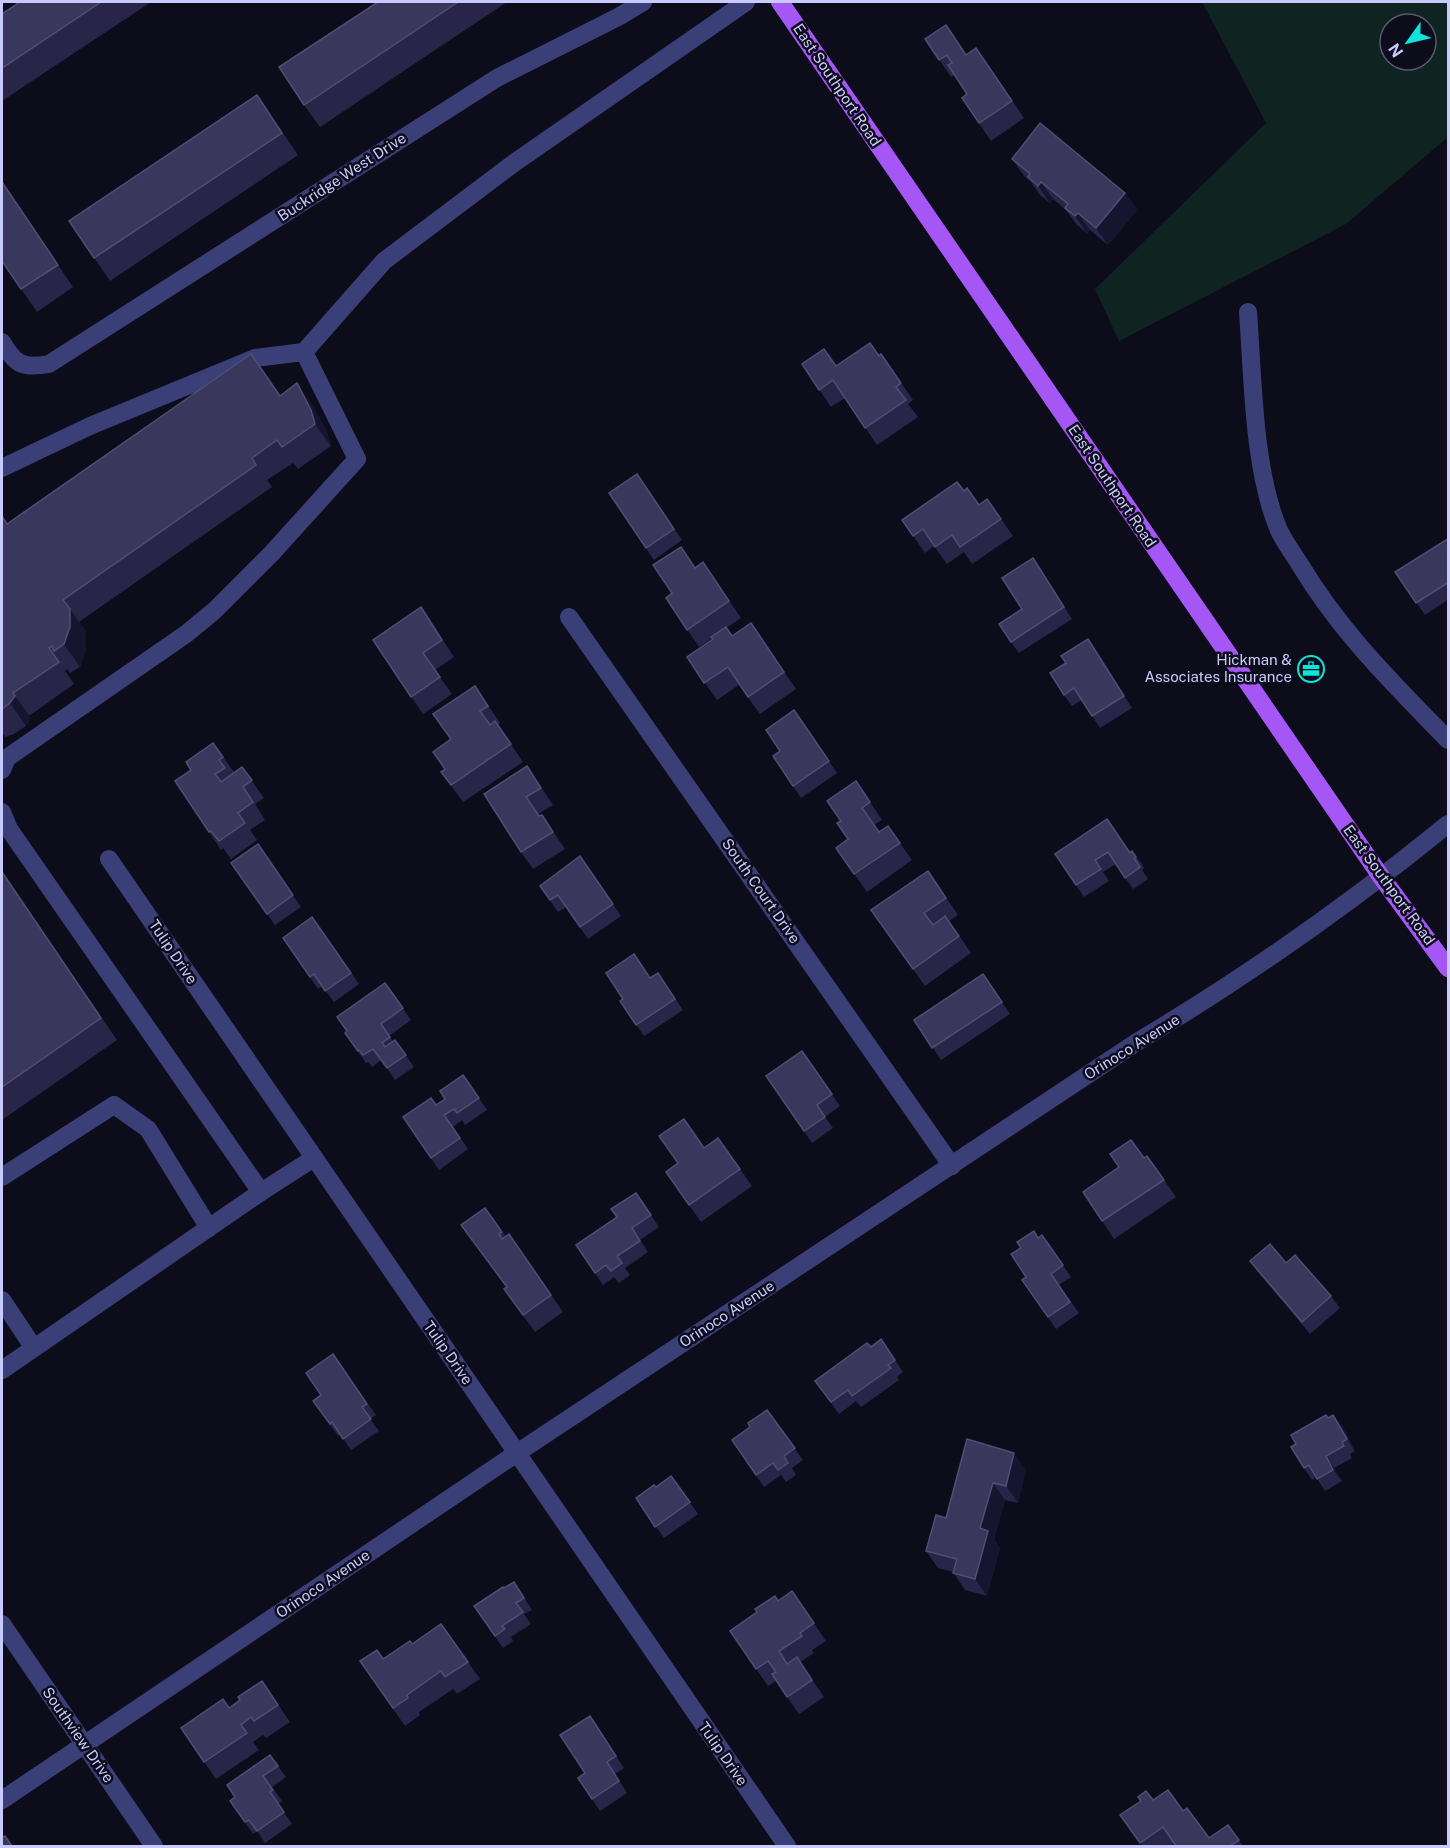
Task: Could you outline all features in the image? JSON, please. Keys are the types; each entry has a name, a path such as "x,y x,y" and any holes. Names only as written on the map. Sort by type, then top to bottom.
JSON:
{"main road":[{"name":"East Southport Road","path":"780,2 1382,878 1449,968"}],"street":[{"name":"Buckridge West Drive","path":"2,342 13,360 32,367 49,364 497,78 643,2"},
{"path":"2,468 90,426 255,358 304,352 384,261 514,163 746,2"},
{"path":"1248,312 1259,454 1278,529 1305,573 1349,635 1377,668 1449,740"},
{"path":"2,770 7,758 186,634 214,611 272,553 357,459 304,352"},
{"name":"South Court Drive","path":"569,617 952,1166"},
{"path":"2,812 9,829 261,1192"},
{"name":"Orinoco Avenue","path":"2,1800 517,1453 1137,1042 1214,996 1382,878 1449,824"},
{"name":"Tulip Drive","path":"109,859 787,1846"},
{"path":"2,1177 114,1105 148,1129 209,1228"},
{"path":"2,1370 314,1158"},
{"path":"2,1300 34,1348"},
{"name":"Southview Drive","path":"2,1624 154,1846"}],"green space":[{"path":"1202,2 1448,2 1448,137 1346,224 1119,341 1095,289 1266,123"}],"building":[{"path":"20,2 101,2 2,68 2,14"},
{"path":"378,2 458,2 304,105 279,67"},
{"path":"946,25 966,55 976,48 1012,101 979,123 962,98 967,94 948,65 952,63 947,55 939,60 925,39"},
{"path":"257,95 282,133 94,258 69,221"},
{"path":"1040,123 1125,193 1096,228 1078,213 1075,216 1065,208 1068,204 1041,182 1038,186 1028,177 1030,174 1012,159"},
{"path":"2,182 58,265 21,289 2,261"},
{"path":"870,343 879,356 881,354 901,383 896,387 906,400 865,428 833,380 819,390 802,364 824,349 836,366"},
{"path":"251,354 280,396 297,383 311,410 315,424 282,447 277,440 252,458 256,465 63,600 70,609 70,627 64,644 54,651 52,646 49,648 59,662 13,693 15,696 2,709 2,516 7,524"},
{"path":"637,474 674,529 646,548 609,493"},
{"path":"957,482 964,491 967,488 979,505 987,499 1001,519 960,547 952,535 935,547 923,529 913,536 902,520"},
{"path":"1449,538 1449,582 1416,603 1395,572"},
{"path":"681,547 695,568 703,562 729,601 687,630 666,598 672,593 653,565"},
{"path":"1033,558 1064,607 1011,642 999,624 1022,609 1002,578"},
{"path":"421,607 442,640 423,653 440,677 411,697 373,640"},
{"path":"751,623 784,672 748,697 728,667 704,683 687,657 726,627 732,636"},
{"path":"1088,639 1124,696 1092,716 1074,688 1064,695 1050,673 1066,663 1061,656"},
{"path":"475,686 488,706 480,711 490,725 495,721 511,744 451,785 441,772 445,769 433,752 451,739 433,714"},
{"path":"794,710 829,761 793,786 773,756 780,751 766,730"},
{"path":"213,743 223,757 219,760 225,768 215,774 221,782 242,767 252,780 243,787 253,802 238,813 245,823 219,841 211,831 209,832 175,781 191,770 186,762"},
{"path":"527,766 541,788 526,797 553,832 521,852 484,794"},
{"path":"856,781 870,802 862,808 879,832 888,826 900,843 854,874 836,848 848,839 837,823 841,821 827,801"},
{"path":"1107,819 1130,853 1132,851 1140,867 1125,878 1108,852 1095,860 1101,869 1076,885 1055,854"},
{"path":"258,844 293,895 267,914 231,863"},
{"path":"580,856 613,904 580,927 558,895 550,900 540,886"},
{"path":"928,871 946,898 924,913 933,925 945,916 959,936 913,969 871,910"},
{"path":"2,872 101,1018 2,1087"},
{"path":"312,917 351,973 325,991 314,974 310,977 283,938"},
{"path":"634,954 650,978 658,973 675,999 636,1025 620,1001 623,999 606,973"},
{"path":"983,974 1002,1002 932,1048 914,1020"},
{"path":"385,983 403,1008 381,1024 390,1037 382,1043 385,1047 395,1040 406,1055 387,1068 373,1049 363,1055 358,1051 337,1017"},
{"path":"802,1051 832,1094 817,1105 825,1117 804,1131 766,1076"},
{"path":"463,1075 479,1098 457,1113 454,1109 444,1115 460,1138 431,1158 403,1117 431,1098 436,1105 445,1099 440,1091"},
{"path":"684,1119 704,1148 718,1138 740,1169 689,1205 666,1172 678,1163 659,1136"},
{"path":"1131,1140 1144,1158 1147,1156 1164,1180 1102,1221 1083,1192 1119,1167 1110,1154"},
{"path":"636,1193 651,1215 632,1228 640,1241 617,1256 622,1263 611,1271 606,1265 595,1273 576,1245 617,1217 611,1209"},
{"path":"485,1208 502,1232 499,1234 502,1239 509,1234 551,1295 523,1315 504,1289 507,1287 461,1225"},
{"path":"1034,1231 1038,1238 1042,1235 1063,1265 1051,1274 1070,1302 1048,1317 1022,1280 1026,1277 1011,1254 1021,1248 1017,1242"},
{"path":"1270,1244 1286,1263 1295,1255 1331,1296 1302,1322 1250,1261"},
{"path":"881,1339 895,1360 888,1365 891,1368 852,1396 848,1390 831,1402 815,1381 867,1343 871,1347"},
{"path":"333,1354 367,1404 362,1407 371,1419 343,1439 332,1422 330,1424 313,1401 321,1395 306,1373"},
{"path":"767,1410 795,1448 784,1456 788,1463 778,1470 773,1463 756,1475 732,1440 750,1427 748,1423"},
{"path":"1326,1415 1328,1418 1333,1415 1347,1439 1342,1442 1344,1446 1326,1456 1333,1470 1317,1479 1309,1465 1304,1468 1291,1447 1296,1444 1291,1435"},
{"path":"967,1439 1014,1453 1006,1486 993,1483 980,1528 988,1531 975,1579 953,1573 957,1559 926,1551 936,1515 946,1518"},
{"path":"671,1476 690,1502 655,1527 636,1498"},
{"path":"514,1582 524,1598 516,1603 523,1612 502,1626 505,1629 495,1636 474,1606"},
{"path":"792,1591 814,1623 800,1633 802,1636 779,1651 787,1664 797,1657 812,1680 787,1697 772,1674 776,1672 768,1661 756,1669 730,1631 757,1612 755,1609 775,1596 778,1601"},
{"path":"441,1624 468,1662 445,1677 441,1671 393,1708 360,1661 377,1650 383,1659 410,1641 412,1644"},
{"path":"262,1681 278,1705 254,1721 251,1717 241,1725 247,1733 204,1762 181,1728 223,1699 229,1708 240,1700 238,1697"},
{"path":"590,1716 616,1756 607,1762 619,1781 592,1799 578,1778 585,1773 560,1735"},
{"path":"270,1755 278,1766 263,1776 273,1790 270,1792 284,1812 257,1831 249,1820 245,1822 230,1801 235,1797 227,1785"},
{"path":"1168,1790 1183,1811 1187,1808 1209,1838 1228,1825 1239,1840 1230,1846 1176,1846 1163,1827 1140,1843 1120,1815 1141,1801 1138,1797 1146,1791 1153,1800"},
{"path":"5,1836 12,1846 2,1846 2,1838"}],"place":[{"name":"Hickman & Associates Insurance","path":"1311,669"}]}
